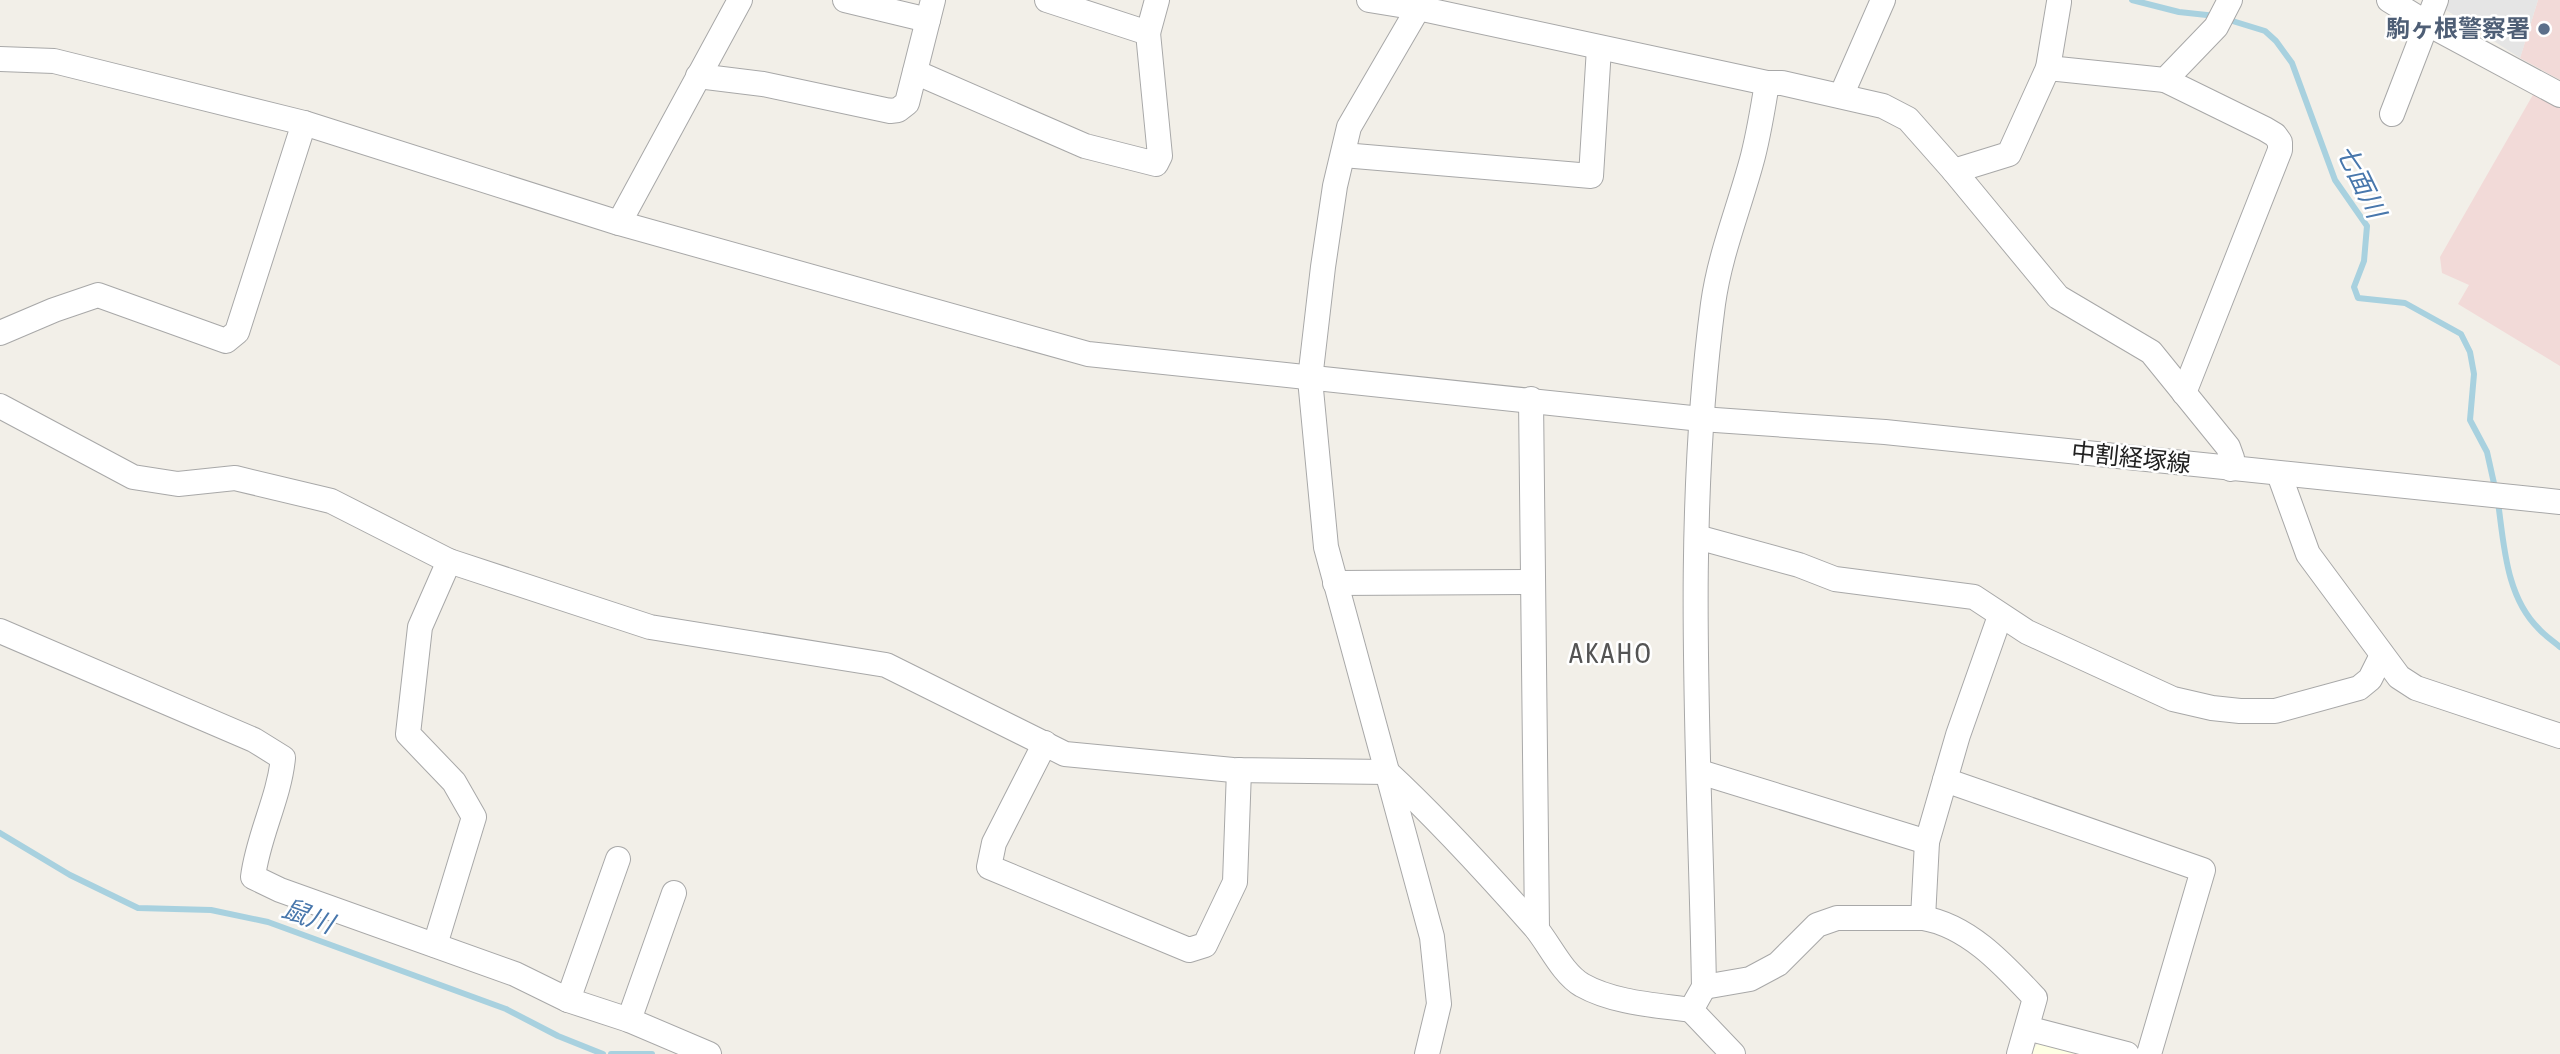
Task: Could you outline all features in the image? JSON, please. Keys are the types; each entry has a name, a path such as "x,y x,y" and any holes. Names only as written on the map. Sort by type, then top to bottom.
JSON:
{"street":[{"path":"619,223 740,0"},
{"path":"698,76 763,85 890,111 898,110 907,103 930,10 845,0"},
{"path":"1047,0 1148,33"},
{"path":"915,72 1085,146 1156,164 1160,156 1148,33 1157,0"},
{"path":"1369,0 1420,4 1599,48 1841,96 1883,106 1908,119 2058,297 2151,352 2228,447 2232,457 2231,469"},
{"path":"1841,96 1883,0"},
{"path":"2389,0 2560,95"},
{"path":"2392,114 2436,0"},
{"path":"1954,171 2009,154 2048,68 2059,2"},
{"path":"1420,4 1349,127 1335,186 1310,379 1326,547 1433,937 1439,1004 1427,1054"},
{"path":"2165,80 2224,11"},
{"path":"1343,155 1591,176 1599,48"},
{"name":"中割経塚線","path":"0,59 54,61 304,123 619,223 1088,354 1701,419 1885,432 2560,502"},
{"path":"2048,68 2165,80 2265,129 2280,142 2280,150 2185,393"},
{"path":"1691,1010 1704,987 1695,615 1701,419 1713,303 1721,259 1753,156 1767,83"},
{"path":"0,333 97,295 226,341 237,332 304,123"},
{"path":"1531,399 1537,929"},
{"path":"0,406 133,477 178,484 235,478 331,501 449,561 650,627 886,665 1066,754 1238,771 1387,772 1419,802 1537,929 1574,979 1585,986 1625,1000 1691,1010 1733,1054"},
{"path":"2279,474 2308,554 2399,677 2416,688 2560,736"},
{"path":"1698,537 1799,565 1835,579 1974,597 2027,632 2173,699 2212,708 2274,711 2359,688 2370,679 2382,655"},
{"path":"435,945 474,817 454,782 408,734 420,628 449,561"},
{"path":"1335,583 1532,582"},
{"path":"1923,918 1927,842 1958,735 2000,616"},
{"path":"0,631 254,740 283,758 282,775 256,852 253,877 280,890 515,974 568,1000 629,1020 709,1054"},
{"path":"1045,744 994,843 989,867 1189,950 1205,945 1235,882 1238,771"},
{"path":"1700,772 1927,842"},
{"path":"1945,780 2203,870 2150,1054"},
{"path":"568,1000 618,859"},
{"path":"629,1020 674,893"},
{"path":"1704,987 1751,979 1778,964 1817,925 1837,918 1937,920 1973,940 2003,964 2035,998 2019,1054"},
{"path":"2027,1028 2127,1054"}],"shaded area":[{"path":"2446,0 2538,0 2520,58 2443,8"},
{"name":"駒ヶ根警察署","path":"2538,0 2560,0 2560,80 2520,58"},
{"path":"2534,93 2560,107 2560,366 2458,304 2469,285 2442,273 2440,257"},
{"path":"2038,1043 2095,1054 2030,1054"}],"waterway":[{"name":"七面川","path":"2132,0 2179,12 2216,16"},
{"name":"七面川","path":"2226,19 2265,31 2292,63 2335,180 2367,226 2364,261 2354,287 2358,298 2405,303 2461,334 2470,352 2474,374 2470,420 2487,452 2495,488"},
{"name":"七面川","path":"2498,502 2508,570 2513,586 2528,616 2560,647"},
{"name":"鼠川","path":"0,833 70,875 138,908 211,910 268,922 506,1009 558,1036 603,1054"},
{"name":"鼠川","path":"611,1054 652,1054"}],"place":[{"name":"駒ヶ根警察署","path":"2544,29"}],"district":[{"name":"AKAHO","path":"1611,653"}]}
